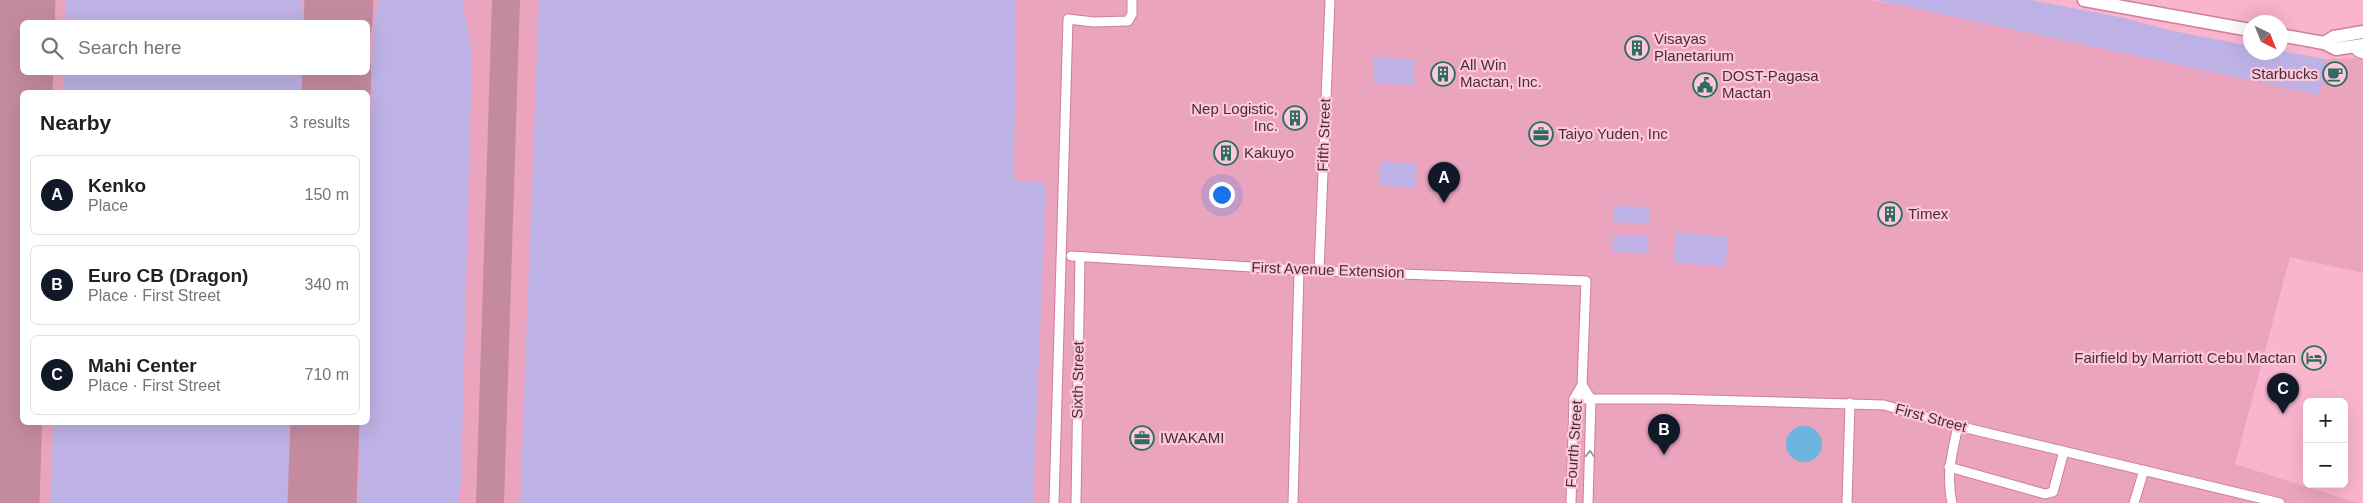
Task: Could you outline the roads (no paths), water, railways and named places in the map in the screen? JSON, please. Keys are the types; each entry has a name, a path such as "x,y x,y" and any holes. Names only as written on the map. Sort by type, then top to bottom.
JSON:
{"street":[{"path":"1054,503 1068,19 1094,22 1128,21 1132,14 1132,0"},
{"name":"Fifth Street","path":"1319,271 1330,0"},
{"path":"2084,0 2118,3 2243,29"},
{"path":"2324,43 2334,37 2363,32"},
{"path":"2288,36 2324,43 2336,49 2360,48"},
{"name":"First Avenue Extension","path":"1071,256 1319,271 1586,281"},
{"name":"Sixth Street","path":"1076,503 1080,257"},
{"path":"1292,503 1299,270"},
{"name":"Fourth Street","path":"1571,502 1574,399 1582,385 1586,281"},
{"name":"Fourth Street","path":"1582,385 1591,399 1588,502"},
{"name":"First Street","path":"1574,399 1884,405 1958,426 2144,470 2257,500 2280,503"},
{"path":"1847,503 1850,403"},
{"path":"1574,422 1591,423"},
{"path":"1952,503 1949,467 1958,426"},
{"path":"1949,467 2045,494 2053,492 2064,451"},
{"path":"2134,503 2144,470"},
{"path":"1571,502 1588,502"}],"water":[{"path":"1804,426 1811,427 1817,431 1821,437 1821,451 1817,457 1811,461 1804,462 1797,461 1791,457 1787,451 1786,444 1787,437 1791,431 1797,427"}],"place":[{"name":"Visayas Planetarium","path":"1637,48"},
{"name":"All Win Mactan, Inc.","path":"1443,74"},
{"name":"Starbucks","path":"2335,74"},
{"name":"DOST-Pagasa Mactan","path":"1705,85"},
{"name":"Nep Logistic, Inc.","path":"1295,118"},
{"name":"Taiyo Yuden, Inc","path":"1541,134"},
{"name":"Kakuyo","path":"1226,153"},
{"name":"Kenko","path":"1444,203"},
{"name":"Timex","path":"1890,214"},
{"name":"Fairfield by Marriott Cebu Mactan","path":"2314,358"},
{"name":"Mahi Center","path":"2283,414"},
{"name":"IWAKAMI","path":"1142,438"},
{"name":"Euro CB (Dragon)","path":"1664,455"}]}
